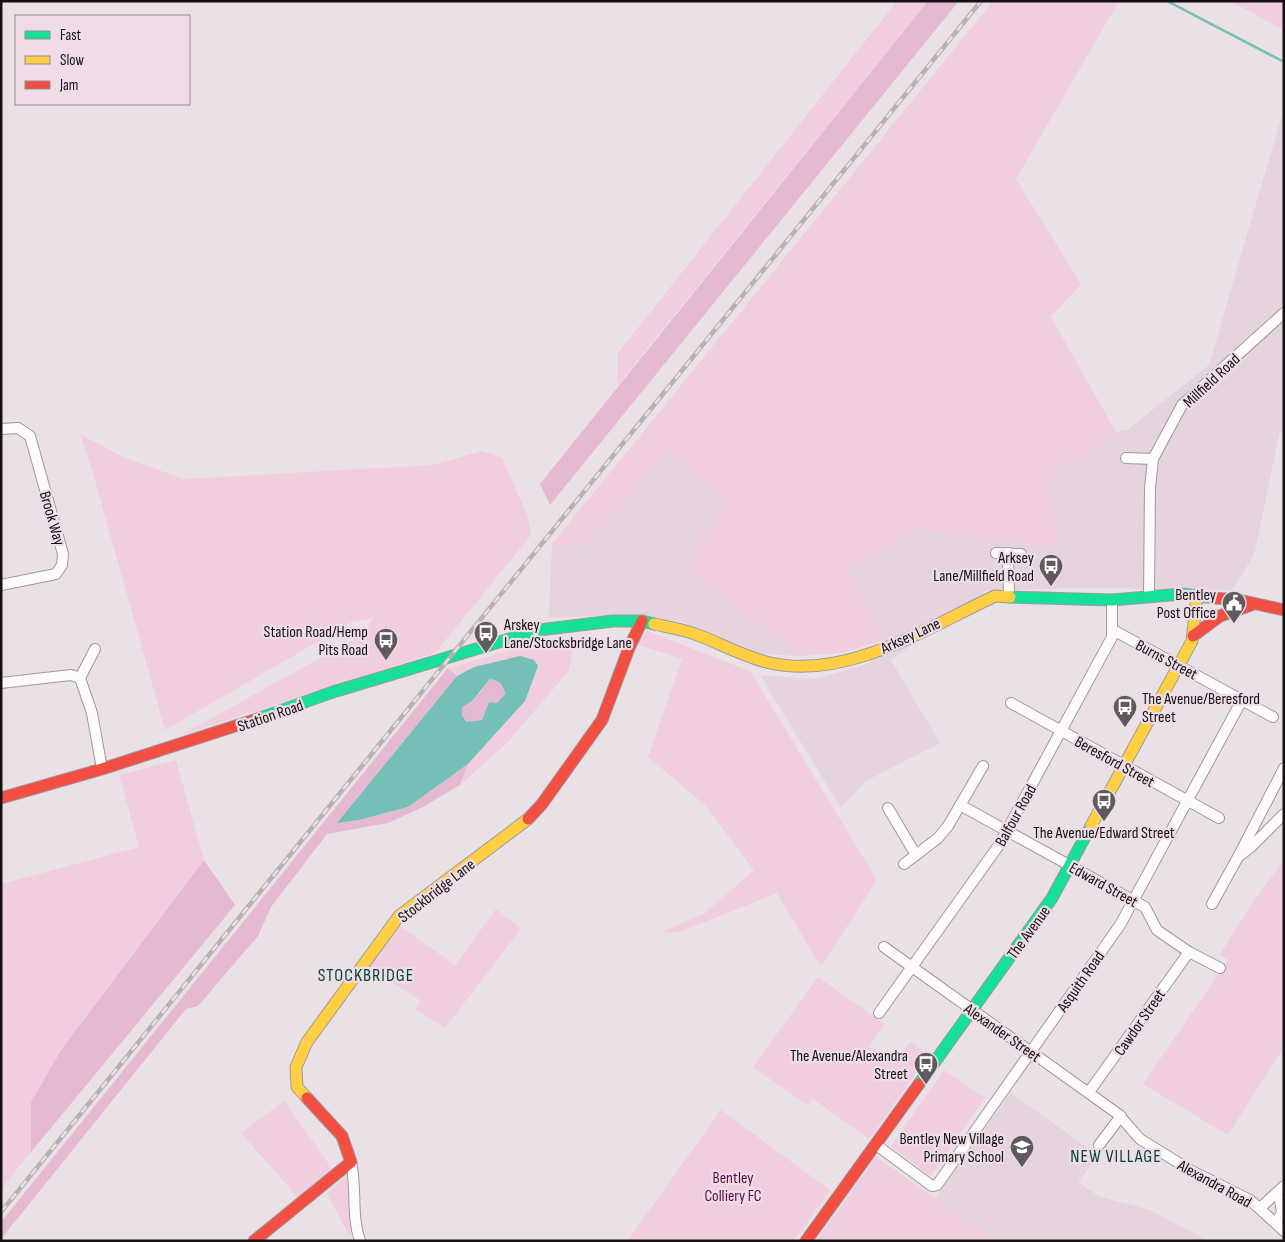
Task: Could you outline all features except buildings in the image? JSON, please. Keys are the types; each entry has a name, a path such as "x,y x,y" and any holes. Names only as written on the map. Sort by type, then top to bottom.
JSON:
{"street":[{"name":"Millfield Road","path":"1149,597 1150,488 1154,459 1182,405 1284,314"},
{"name":"Brook Way","path":"1,429 18,428 30,436 63,554 62,565 56,574 1,585"},
{"path":"1126,458 1154,459"},
{"path":"996,552 1021,554"},
{"path":"1008,553 1009,596"},
{"name":"Arksey Lane","path":"539,630 613,621 642,621 693,632 771,663 815,666 855,659 880,650 985,599 996,596 1112,600 1197,595 1284,610"},
{"name":"The Avenue","path":"806,1241 1052,898 1193,636 1197,595"},
{"name":"Balfour Road","path":"879,1014 992,855 1006,831 1112,637 1112,600"},
{"path":"1193,636 1213,618 1225,612 1257,604"},
{"name":"Stockbridge Lane","path":"351,1162 348,1148 342,1136 297,1087 295,1082 296,1067 307,1042 399,916 523,824 542,804 602,720 629,648 642,621"},
{"name":"Station Road","path":"1,798 102,770 236,727 333,692 539,630"},
{"name":"Burns Street","path":"1113,630 1273,717"},
{"path":"95,649 80,678 92,713 102,770"},
{"path":"1,683 71,675 80,678"},
{"name":"Asquith Road","path":"875,1144 932,1186 937,1185 1120,925 1242,700"},
{"name":"Beresford Street","path":"1011,703 1219,818"},
{"path":"904,864 938,838 983,766"},
{"path":"1212,904 1283,774"},
{"name":"Edward Street","path":"960,805 1134,900 1145,907 1157,930 1189,952 1220,968"},
{"path":"888,808 916,855"},
{"path":"1238,857 1251,847 1284,814"},
{"name":"Alexander Street","path":"884,947 1089,1092 1121,1117"},
{"name":"Cawdor Street","path":"1089,1092 1189,952"},
{"path":"1099,1145 1121,1117"},
{"name":"Alexandra Road","path":"1121,1117 1140,1140 1190,1170 1250,1200 1284,1232"},
{"path":"254,1241 351,1162 356,1187 355,1226 360,1241"},
{"path":"1260,1208 1284,1186"},
{"path":"1276,1195 1283,1212 1276,1224"}],"shaded area":[{"path":"928,1 959,1 550,505 540,484"},
{"path":"1284,108 1284,432 1280,431 1254,555 1232,590 1093,588 987,590 891,660 940,743 866,781 841,808 760,675 815,679 868,664 883,640 848,570 920,530 1060,549 1048,490 1062,466 1096,452 1116,432 1127,430 1209,365"},
{"path":"667,451 727,503 693,554 700,582 799,656 762,654 683,622 631,614 549,618 552,544 585,546"},
{"path":"520,656 534,660 538,666 525,701 468,764 408,807 359,820 337,823 457,676 474,667","holes":["490,679 499,682 505,694 497,703 489,702 482,720 466,722 462,715 462,707 472,701"]},
{"path":"448,668 457,676 338,822 359,820 408,807 468,764 460,785 421,808 388,823 327,834 271,907 258,936 198,1006 186,1009 1,1239 1,1222"},
{"path":"490,679 500,684 505,694 497,703 489,702 482,720 466,723 462,715 462,707 479,694"},
{"path":"204,860 235,905 31,1152 31,1102 61,1050"},
{"name":"Bentley New Village Primary School","path":"1011,1093 1098,1155 1078,1182 1098,1196 1150,1210 1209,1241 997,1241 935,1198"}],"green space":[{"path":"897,1 928,1 617,386 618,353"},
{"path":"993,1 1119,1 1016,179 1081,284 1051,317 1116,432 1096,452 1062,466 1048,490 1061,549 920,530 848,570 883,640 842,653 799,656 700,582 690,571 693,554 727,503 667,451 585,546 552,544"},
{"path":"1230,1 1284,1 1284,30"},
{"path":"80,434 125,458 184,479 433,465 482,451 502,458 527,514 531,535 435,653 181,735 358,637 374,618 352,622 165,730 92,470"},
{"path":"647,631 750,671 877,880 821,967 777,893 680,932 660,933 705,913 754,870 706,806 648,757 682,659 636,644"},
{"path":"576,638 568,672 506,744 460,785 468,764 525,701 474,667 457,676 448,668 539,642"},
{"path":"176,760 204,860 61,1050 31,1102 31,1152 1,1189 1,884 139,847 119,775"},
{"path":"1284,860 1284,1047 1228,1135 1143,1084 1228,960 1220,954 1253,902"},
{"path":"496,909 521,929 445,1028 415,1009 421,1001 368,966 399,925 455,965"},
{"path":"818,977 885,1024 869,1046 882,1055 887,1049 899,1057 910,1041 929,1055 869,1139 813,1099 807,1105 753,1067"},
{"path":"944,1070 985,1098 931,1176 891,1146"},
{"path":"284,1101 333,1170 299,1199 241,1133"},
{"name":"Bentley Colliery FC","path":"721,1110 830,1190 794,1241 627,1241"},
{"path":"876,1157 997,1241 816,1241"},
{"path":"350,1173 352,1195 350,1237 327,1194"}],"waterway":[{"path":"1167,1 1284,62"}],"railway":[{"path":"1,1212 981,1"}],"traffic: fast":[{"path":"1010,597 1112,600 1182,594 1215,598"},
{"path":"260,718 333,692 539,630 613,621 642,621 654,624"},
{"path":"919,1084 1052,898 1091,826"}],"traffic: slow":[{"path":"1091,826 1192,641 1197,595"},
{"path":"654,624 690,632 770,663 799,666 828,664 857,658 886,648 995,596 1010,597"},
{"path":"307,1098 297,1087 296,1067 307,1042 399,916 528,819"}],"traffic: jam":[{"path":"1215,598 1239,600 1284,610"},
{"path":"1193,636 1220,616 1251,605"},
{"path":"528,819 542,804 602,720 629,648 642,621"},
{"path":"1,798 102,769 260,718"},
{"path":"806,1241 919,1084"},
{"path":"254,1241 351,1162 342,1136 307,1098"}],"place":[{"name":"Arksey Lane/Millfield Road","path":"1051,587"},
{"name":"Bentley Post Office","path":"1234,624"},
{"name":"Arskey Lane/Stocksbridge Lane","path":"486,654"},
{"name":"Station Road/Hemp Pits Road","path":"386,661"},
{"name":"The Avenue/Beresford Street","path":"1125,728"},
{"name":"The Avenue/Edward Street","path":"1104,822"},
{"name":"The Avenue/Alexandra Street","path":"926,1085"},
{"name":"Bentley New Village Primary School","path":"1022,1168"}],"district":[{"name":"STOCKBRIDGE","path":"366,975"},
{"name":"NEW VILLAGE","path":"1116,1156"}]}
